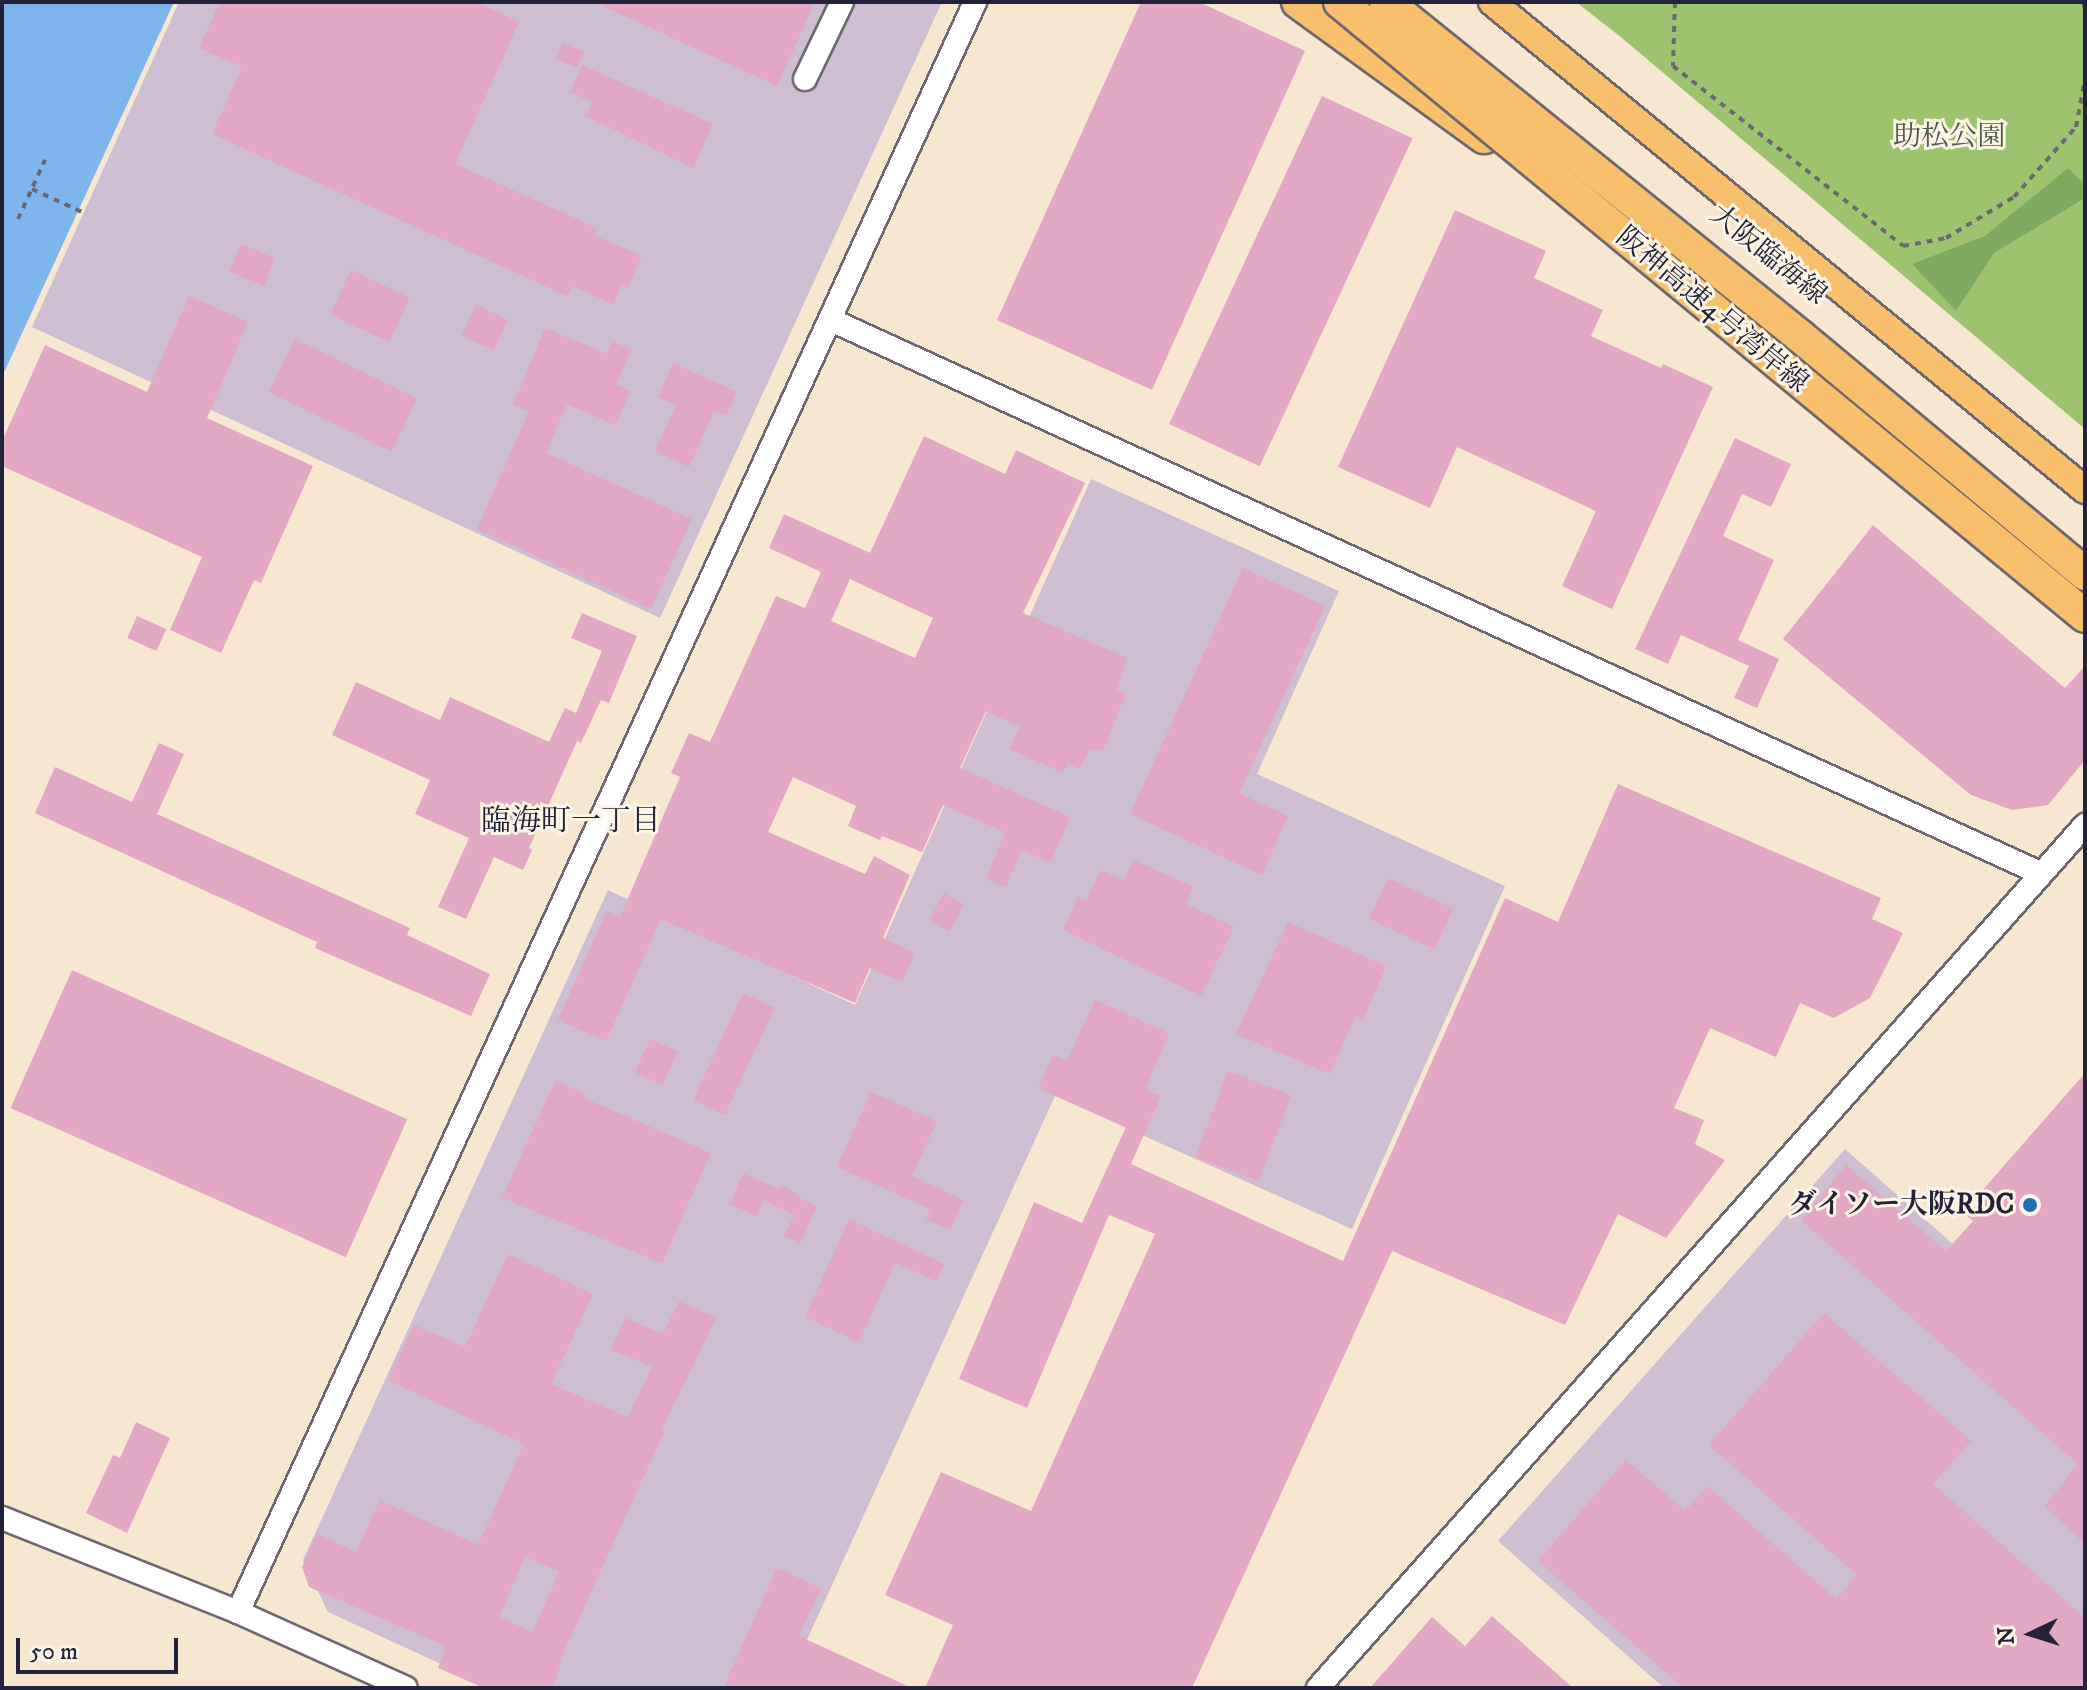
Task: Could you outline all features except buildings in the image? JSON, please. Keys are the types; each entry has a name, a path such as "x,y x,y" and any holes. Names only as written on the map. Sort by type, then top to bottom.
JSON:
{"highway":[{"path":"1298,2 1623,236"},
{"name":"阪神高速4号湾岸線","path":"1340,2 2085,616"},
{"name":"阪神高速4号湾岸線","path":"1386,2 1801,337 2085,574"},
{"path":"1418,2 1547,120 1801,337"}],"main road":[{"path":"1326,2 1416,53 1487,113 1525,139 1615,171"},
{"name":"大阪臨海線","path":"1409,2 2085,559"},
{"name":"大阪臨海線","path":"1492,2 2085,490"}],"street":[{"path":"805,79 842,2"},
{"path":"238,1612 974,2"},
{"path":"831,320 2040,873"},
{"path":"1318,1688 2085,825"},
{"path":"2,1518 238,1612 406,1688"}],"path":[{"path":"1675,2 1673,66 1903,246 1946,238 2014,197 2076,127 2085,79"},
{"path":"2083,2 2085,8"},
{"path":"18,219 45,160"},
{"path":"32,189 86,214"}],"shaded area":[{"path":"179,2 942,2 660,618 32,327"},
{"path":"1091,479 1339,591 1257,774 1505,886 1352,1229 1055,1096 785,1688 493,1688 328,1612 303,1560 608,890 855,1005"},
{"path":"1845,1149 2085,1360 2085,1688 1664,1688 1498,1541"}],"green space":[{"name":"助松公園","path":"1576,2 2085,2 2085,429 1622,38"},
{"path":"2068,168 2085,184 2085,198 1994,253 1956,311 1912,264 1985,236"}],"water":[{"path":"2,2 174,2 2,377"}],"place":[{"name":"ダイソー大阪RDC","path":"2030,1205"}],"district":[{"name":"臨海町一丁目","path":"571,822"}]}
